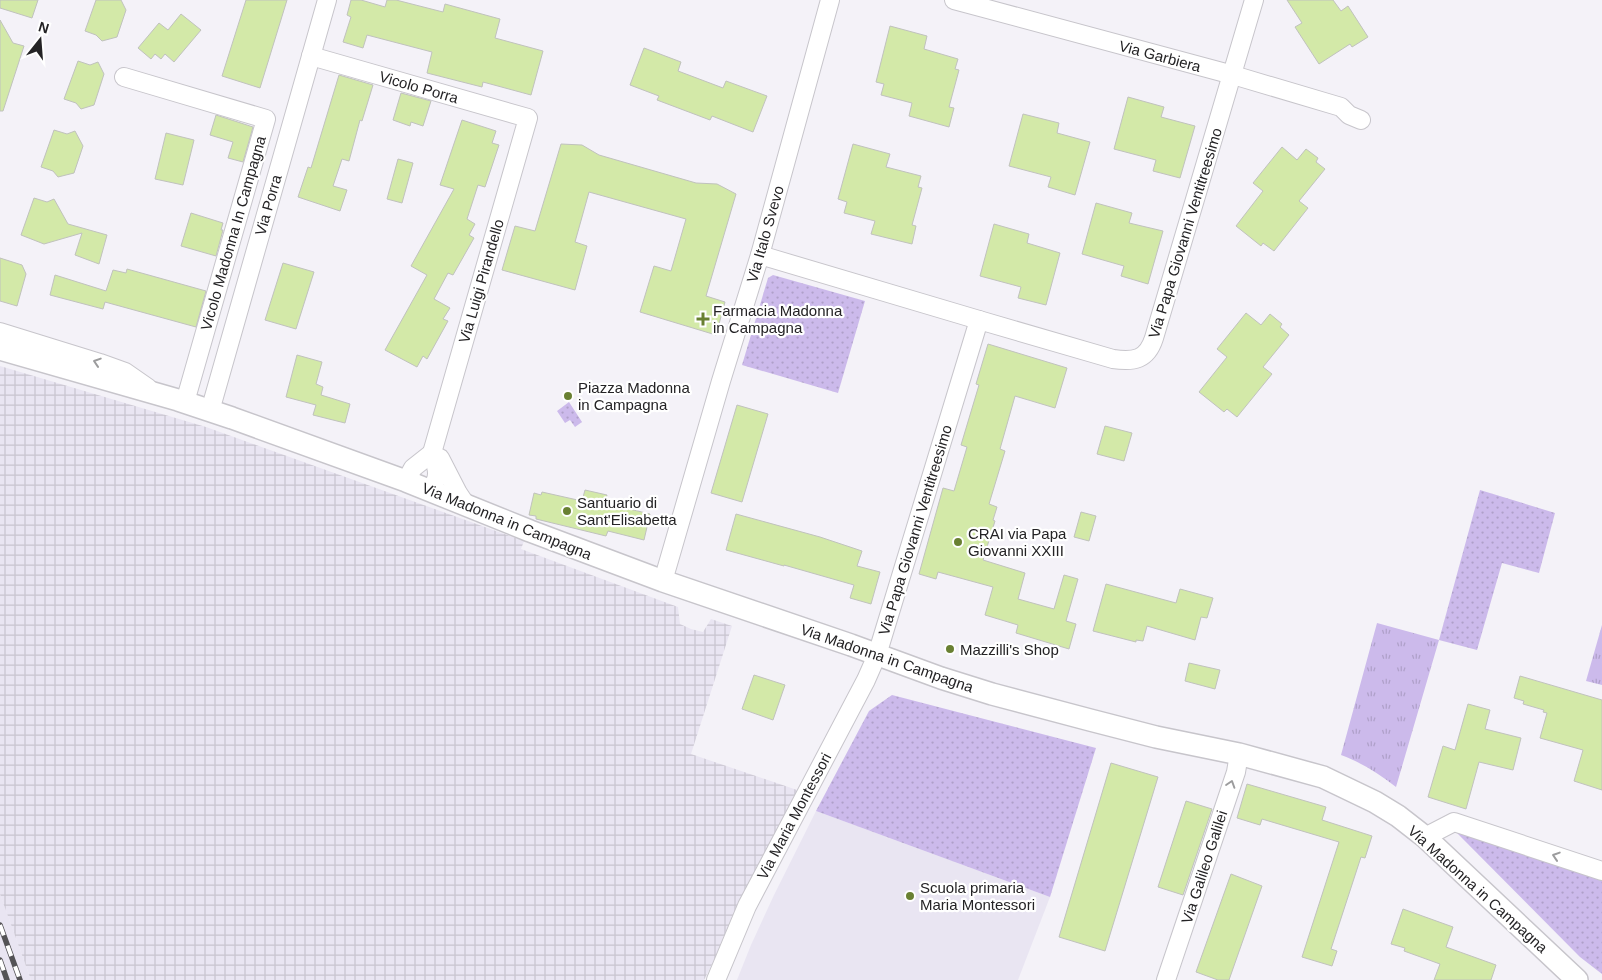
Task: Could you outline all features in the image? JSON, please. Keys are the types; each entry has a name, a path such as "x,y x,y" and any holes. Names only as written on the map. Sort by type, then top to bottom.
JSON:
{"street":[{"name":"Via Porra","path":"210,410 327,0"},
{"name":"Via Italo Svevo","path":"663,581 760,255 830,0"},
{"name":"Via Garbiera","path":"954,0 1341,106 1349,115 1361,120"},
{"name":"Via Papa Giovanni Ventitreesimo","path":"760,255 1113,359 1131,360 1140,358 1147,353 1154,338 1254,0"},
{"name":"Vicolo Porra","path":"311,56 528,118"},
{"name":"Vicolo Madonna In Campagna","path":"124,77 266,119 185,402"},
{"name":"Via Luigi Pirandello","path":"430,490 437,481 438,474 433,449 528,118"},
{"name":"Via Papa Giovanni Ventitreesimo","path":"877,655 979,320"},
{"name":"Via Madonna in Campagna","path":"0,332 125,372 154,393"},
{"name":"Via Madonna in Campagna","path":"0,349 210,410 430,490 663,581 992,694 1156,737 1239,754 1323,777 1350,789 1398,816 1425,837 1577,980"},
{"path":"406,481 413,468 433,449 466,505"},
{"name":"Via Maria Montessori","path":"716,980 748,906 866,680 877,655"},
{"name":"Via Galileo Galilei","path":"1166,980 1236,772 1239,754"},
{"path":"1425,837 1454,822 1602,871"}],"shaded area":[{"path":"0,366 206,427 524,541 521,549 678,607 680,624 691,629 703,632 711,619 732,626 691,754 800,791 704,980 31,980 0,894"},
{"name":"Scuola primaria Maria Montessori","path":"816,811 1050,897 1018,980 737,980 774,895"},
{"path":"0,894 2,899 31,980 0,980"}],"green space":[{"path":"773,275 865,301 838,393 742,365 768,278"},
{"path":"569,402 582,422 575,427 570,420 565,423 557,411"},
{"path":"1480,490 1555,513 1539,573 1502,563 1477,650 1439,640"},
{"path":"1377,623 1439,640 1396,787 1370,769 1341,755"},
{"path":"1602,625 1602,685 1586,681"},
{"path":"892,695 1096,748 1050,897 816,811 869,711"},
{"path":"1456,832 1602,880 1602,974 1580,957"}],"building":[{"path":"0,0 38,0 32,18 0,8"},
{"path":"96,0 121,0 126,10 117,37 102,41 96,35 85,31"},
{"path":"246,0 287,0 260,88 222,76"},
{"path":"351,0 361,0 385,7 387,0 396,0 443,12 445,4 500,19 495,38 543,51 531,95 483,82 482,87 427,73 432,52 367,35 363,48 343,42 351,17 347,15"},
{"path":"1287,0 1333,0 1341,11 1348,6 1368,37 1352,47 1350,44 1319,64 1295,27 1302,23"},
{"path":"181,14 201,30 174,62 165,54 161,59 155,54 151,59 138,48 159,23 168,30"},
{"path":"0,20 13,43 24,46 3,111 0,111"},
{"path":"890,26 927,36 924,49 958,59 955,69 959,70 949,107 954,108 949,127 909,116 912,103 881,95 884,84 876,82"},
{"path":"644,48 681,62 678,71 723,88 726,81 767,96 753,132 712,116 710,120 657,100 659,96 630,85"},
{"path":"78,61 90,65 98,62 104,74 94,105 81,109 76,103 64,99"},
{"path":"339,75 373,85 362,121 360,120 349,161 342,159 333,186 347,190 340,211 298,197 308,167 311,168"},
{"path":"401,93 431,101 423,126 411,122 410,126 393,120"},
{"path":"1128,97 1164,107 1161,117 1195,126 1180,178 1153,171 1156,160 1114,149"},
{"path":"1023,114 1059,123 1057,133 1090,142 1075,195 1048,187 1051,177 1009,166"},
{"path":"216,115 253,127 243,162 228,158 233,142 210,135"},
{"path":"462,120 496,131 492,143 499,145 485,187 478,185 467,219 475,224 469,235 474,238 453,275 448,273 434,299 450,308 443,319 448,321 427,359 423,356 417,367 385,350 427,275 411,266 454,189 440,185"},
{"path":"54,130 67,134 75,131 83,146 74,173 58,177 53,171 41,167"},
{"path":"166,133 194,140 183,185 155,179"},
{"path":"561,144 582,145 599,155 696,183 717,184 736,194 706,296 725,302 716,335 640,312 654,266 671,271 686,219 589,192 575,242 587,246 575,290 502,270 515,226 535,231"},
{"path":"853,144 890,154 886,167 921,176 918,187 922,188 912,225 916,226 912,244 871,234 875,221 844,213 847,202 838,199"},
{"path":"1282,147 1297,160 1306,149 1318,158 1316,162 1325,169 1299,201 1308,208 1274,251 1263,243 1261,246 1236,226 1263,191 1253,183"},
{"path":"398,159 413,163 402,203 387,199"},
{"path":"34,198 47,202 54,199 68,224 107,235 99,264 75,255 82,233 44,244 21,235"},
{"path":"1096,203 1132,213 1129,223 1163,231 1148,284 1121,276 1124,266 1082,254"},
{"path":"191,213 223,223 216,256 181,246"},
{"path":"994,224 1029,234 1027,243 1060,253 1046,305 1018,298 1021,287 980,276"},
{"path":"0,258 22,265 26,274 17,306 0,301"},
{"path":"283,263 314,272 296,329 265,320"},
{"path":"127,269 206,291 196,327 105,302 103,309 50,295 55,275 106,291 113,270 126,273"},
{"path":"1246,313 1261,325 1270,314 1282,324 1280,327 1289,335 1263,367 1272,374 1237,417 1227,409 1224,412 1199,392 1227,357 1217,349"},
{"path":"988,344 1067,368 1055,408 1015,396 1000,449 1005,451 989,504 997,507 993,520 995,521 983,560 1025,573 1018,599 1054,609 1064,575 1078,579 1066,621 1076,624 1069,649 1016,633 1018,625 985,615 993,587 938,572 936,579 919,574 943,488 954,491 967,447 961,445 979,385 976,384"},
{"path":"297,355 322,362 316,384 323,387 321,395 350,404 345,423 313,415 316,405 286,397"},
{"path":"737,405 768,414 742,502 711,493"},
{"path":"1105,426 1132,433 1124,461 1097,454"},
{"path":"585,490 607,495 605,503 650,514 644,540 608,531 606,536 536,519 536,516 529,515 534,493 541,495 542,492 582,501"},
{"path":"1081,512 1096,516 1089,541 1074,537"},
{"path":"736,514 820,537 862,551 857,566 880,572 871,604 850,598 854,585 726,550"},
{"path":"1106,584 1176,603 1180,589 1213,598 1207,618 1201,617 1195,640 1147,626 1143,641 1136,640 1136,642 1093,631"},
{"path":"1189,663 1220,670 1215,689 1185,681"},
{"path":"754,675 785,685 773,720 742,709"},
{"path":"1520,676 1602,700 1602,790 1574,781 1583,750 1540,738 1547,713 1543,712 1544,710 1523,704 1524,701 1514,698"},
{"path":"1468,704 1490,710 1485,729 1521,738 1513,770 1479,762 1466,809 1428,797 1443,746 1455,750"},
{"path":"1111,763 1158,777 1105,951 1059,937"},
{"path":"1247,784 1326,807 1322,820 1372,836 1365,858 1361,857 1331,949 1337,951 1332,966 1302,957 1339,842 1262,819 1260,825 1237,818"},
{"path":"1186,801 1212,809 1183,895 1158,887"},
{"path":"1231,874 1262,886 1229,980 1218,980 1196,972"},
{"path":"1403,909 1453,927 1446,947 1496,965 1491,980 1434,980 1440,964 1404,951 1405,948 1391,944"}],"railway":[{"path":"0,925 20,980"},
{"path":"0,960 7,980"}],"place":[{"name":"Farmacia Madonna in Campagna","path":"703,319"},
{"name":"Piazza Madonna in Campagna","path":"568,396"},
{"name":"Santuario di Sant'Elisabetta","path":"567,511"},
{"name":"CRAI via Papa Giovanni XXIII","path":"958,542"},
{"name":"Mazzilli's Shop","path":"950,649"},
{"name":"Scuola primaria Maria Montessori","path":"910,896"}]}
